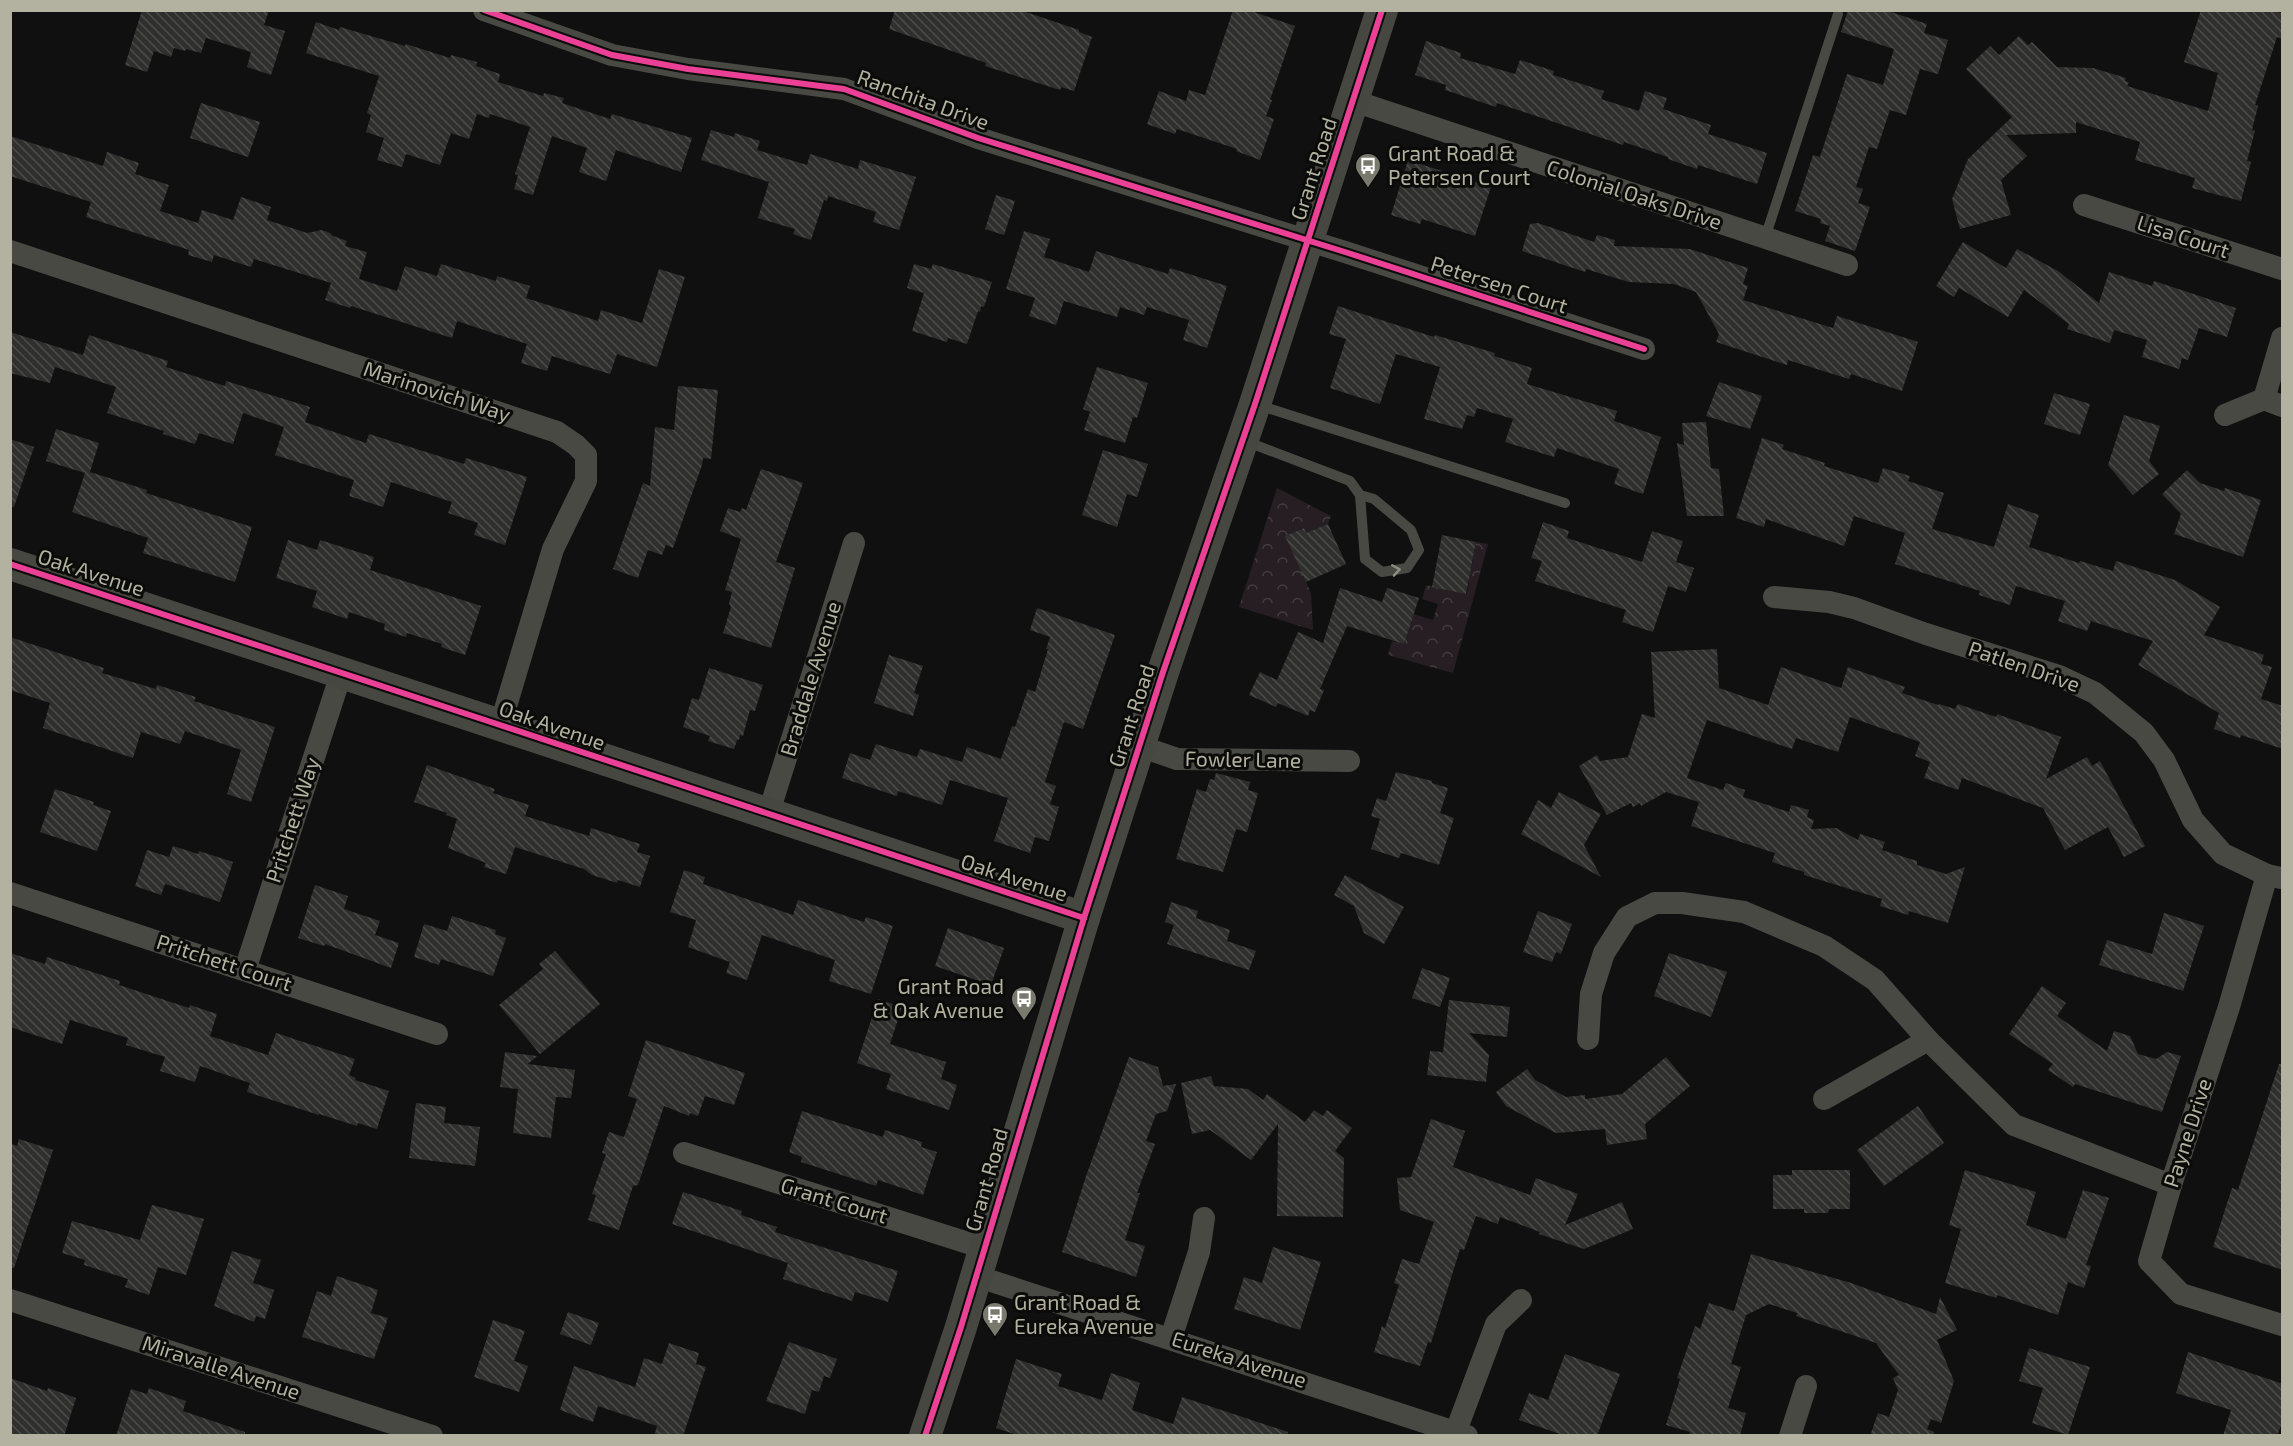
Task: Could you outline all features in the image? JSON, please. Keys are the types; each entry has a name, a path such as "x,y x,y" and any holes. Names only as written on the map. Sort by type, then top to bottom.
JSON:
{"main road":[{"name":"Grant Road","path":"925,1436 1139,746 1255,404 1382,10"},
{"name":"Oak Avenue","path":"10,564 342,671 500,726 1084,918"}],"street":[{"name":"Ranchita Drive","path":"484,10 612,55 688,69 844,89 978,138 1345,252"},
{"name":"Colonial Oaks Drive","path":"1354,101 1847,265"},
{"name":"Lisa Court","path":"2084,206 2283,269"},
{"name":"Marinovich Way","path":"10,251 556,432 576,445 586,455 586,481 553,549 500,726"},
{"name":"Petersen Court","path":"1345,252 1644,349"},
{"path":"2225,415 2273,402 2283,338"},
{"name":"Braddale Avenue","path":"768,815 854,543"},
{"name":"Patlen Drive","path":"1774,597 1829,602 1854,608 1926,634 2059,676 2095,693 2144,733 2164,760 2193,820 2223,854 2275,877"},
{"name":"Pritchett Way","path":"245,970 342,671"},
{"name":"Fowler Lane","path":"1139,746 1177,759 1349,761"},
{"name":"Payne Drive","path":"2275,877 2229,1007 2171,1185 2149,1261 2181,1294 2283,1325"},
{"name":"Pritchett Court","path":"10,893 437,1034"},
{"path":"1588,1039 1591,994 1604,953 1627,917 1655,903 1682,903 1744,912 1824,946 1875,980 1928,1040 2014,1125 2171,1185"},
{"path":"1824,1099 1928,1040"},
{"name":"Grant Court","path":"684,1153 980,1262"},
{"path":"1171,1338 1199,1252 1204,1218"},
{"name":"Eureka Avenue","path":"980,1262 1171,1338 1462,1433"},
{"name":"Miravalle Avenue","path":"10,1300 432,1436"},
{"path":"1462,1433 1496,1324 1521,1300"},
{"path":"1791,1436 1806,1386"}],"lane":[{"path":"1765,238 1838,14"},
{"path":"1255,404 1565,503"},
{"path":"1242,440 1332,473 1350,482 1360,495 1365,559 1382,572 1407,568 1419,550 1411,530 1374,499 1360,495"}],"green space":[{"path":"1277,488 1331,516 1328,524 1306,533 1303,528 1286,536 1311,593 1313,630 1239,607"},
{"path":"1476,542 1488,544 1453,673 1388,655 1392,641 1404,644 1413,614 1433,620 1438,604 1422,599 1426,585 1467,594 1469,581 1464,580 1472,565"}],"building":[{"path":"142,10 269,10 264,25 285,31 271,75 247,67 251,52 206,38 201,53 174,48 171,57 154,51 147,72 125,65"},
{"path":"895,10 1020,10 1079,30 1092,37 1074,91 1061,87 1060,90 985,66 986,63 889,29"},
{"path":"1233,10 1248,10 1295,26 1270,100 1272,100 1266,116 1274,119 1260,160 1236,151 1237,149 1177,129 1175,134 1147,124 1159,91 1186,101 1189,90 1205,95"},
{"path":"1848,10 1885,10 1927,24 1924,33 1948,40 1938,74 1920,69 1906,115 1890,110 1877,149 1869,147 1856,187 1863,189 1858,203 1870,207 1855,251 1825,241 1830,226 1820,223 1821,219 1795,211 1813,155 1820,157 1847,74 1883,85 1894,49 1841,32"},
{"path":"2201,10 2272,10 2283,14 2283,39 2277,37 2255,105 2258,106 2252,130 2255,131 2247,161 2251,162 2241,201 2192,188 2195,178 2135,160 2140,142 2076,122 2076,133 2006,135 2027,156 2001,180 2011,215 1960,229 1952,199 1968,159 2012,117 1966,69 1990,46 1999,55 2019,36 2028,45 2032,42 2057,67 2093,68 2126,78 2125,81 2129,82 2127,86 2208,111 2218,73 2184,62"},
{"path":"316,22 339,30 340,27 405,46 406,44 450,58 451,55 477,62 476,66 500,74 498,82 543,96 544,93 564,98 562,103 610,119 612,114 692,138 681,172 616,150 606,181 579,172 587,148 552,136 533,195 514,189 518,175 515,174 530,127 490,114 489,118 477,114 469,139 451,133 440,165 406,154 402,167 377,160 384,138 366,132 371,115 367,113 379,76 306,53"},
{"path":"1426,41 1461,53 1460,58 1515,74 1520,60 1554,71 1553,75 1604,91 1601,99 1639,111 1645,91 1667,98 1663,109 1711,125 1708,134 1767,153 1757,184 1698,165 1697,169 1624,142 1623,145 1497,103 1496,107 1445,90 1446,85 1415,75"},
{"path":"201,103 260,122 248,157 190,138"},
{"path":"711,130 734,137 735,133 760,141 757,150 807,165 810,154 858,169 860,160 916,177 899,230 873,222 876,212 828,196 827,201 824,200 811,240 793,234 795,229 758,218 769,182 701,160"},
{"path":"10,136 103,166 107,152 139,163 135,174 169,185 160,211 198,223 202,210 233,220 241,197 271,207 267,220 307,233 322,230 347,241 345,246 367,252 359,279 397,291 405,266 437,276 441,264 496,281 497,276 530,286 526,298 598,321 601,310 642,323 659,269 685,277 657,367 617,354 610,374 552,356 547,371 521,363 527,344 457,321 452,338 325,300 331,283 254,259 251,267 214,255 212,262 188,255 189,250 86,217 91,202 10,176"},
{"path":"1408,160 1491,187 1475,236 1422,219 1420,224 1391,215"},
{"path":"996,195 1015,201 1004,235 985,229"},
{"path":"1538,223 1594,242 1597,235 1615,240 1614,246 1690,249 1748,268 1743,284 1748,286 1743,300 1833,328 1837,316 1918,342 1902,391 1851,374 1849,379 1788,360 1787,365 1716,342 1719,334 1696,292 1674,284 1629,282 1586,269 1585,272 1522,251 1530,224"},
{"path":"1024,231 1050,239 1044,257 1089,272 1096,251 1168,274 1170,268 1227,286 1207,348 1183,340 1189,320 1147,307 1144,315 1120,307 1117,317 1064,301 1056,325 1029,316 1035,298 1006,289"},
{"path":"1963,242 2006,268 2017,249 2058,271 2099,303 2109,272 2152,286 2154,281 2236,308 2227,337 2199,328 2188,360 2182,358 2179,369 2142,357 2147,340 2114,330 2110,343 2067,329 2069,324 2024,290 2008,317 1959,288 1954,297 1936,286"},
{"path":"914,264 931,269 933,264 992,282 984,307 981,306 980,312 978,311 967,344 948,338 947,342 912,331 924,293 907,288"},
{"path":"1338,306 1434,337 1435,335 1495,353 1494,356 1532,368 1527,384 1617,411 1614,421 1661,437 1643,494 1614,484 1619,469 1557,448 1554,457 1505,442 1513,419 1477,408 1474,417 1467,415 1462,429 1424,419 1440,367 1396,354 1380,404 1330,388 1346,339 1329,334"},
{"path":"10,332 83,355 89,335 168,361 166,367 225,386 226,381 310,407 305,422 366,443 369,434 464,464 466,458 527,477 505,545 474,535 478,523 448,513 452,502 391,482 383,507 349,496 354,480 275,455 284,427 243,413 233,444 199,433 195,444 163,434 164,431 107,413 116,387 55,367 50,383 10,373"},
{"path":"1097,367 1148,383 1137,418 1133,417 1125,443 1084,430 1090,412 1083,409"},
{"path":"1719,382 1762,396 1750,429 1706,416"},
{"path":"678,386 718,390 711,459 703,458 673,548 666,545 662,555 648,550 638,578 613,569 643,483 650,486 655,427 674,430"},
{"path":"2054,393 2090,404 2080,435 2044,424"},
{"path":"2124,415 2160,426 2149,461 2159,474 2133,495 2108,465"},
{"path":"1706,422 1711,468 1719,469 1724,516 1687,516 1677,443 1684,445 1682,423"},
{"path":"56,429 99,443 90,472 147,490 146,493 252,527 235,582 143,553 148,538 72,512 85,473 46,461"},
{"path":"1762,438 1784,445 1782,449 1825,463 1824,466 1878,483 1883,468 1910,476 1908,481 1944,493 1932,529 1994,547 2008,504 2039,515 2029,547 2113,571 2116,561 2175,580 2220,607 2204,635 2264,655 2261,664 2272,667 2261,699 2283,706 2283,749 2214,729 2219,713 2138,665 2153,641 2091,621 2087,631 2058,621 2065,601 2016,586 2010,605 1979,595 1980,591 1895,564 1905,533 1854,516 1844,546 1766,519 1764,527 1736,518"},
{"path":"10,439 34,447 14,507 10,506"},
{"path":"1103,450 1148,464 1137,497 1127,494 1117,527 1082,515"},
{"path":"761,469 803,483 776,562 795,568 771,648 723,633 731,607 729,603 732,592 725,590 741,539 720,531 728,508 740,512 742,508 746,510"},
{"path":"2187,470 2200,483 2224,491 2225,488 2261,500 2243,557 2174,534 2181,514 2162,494"},
{"path":"1543,522 1569,531 1567,538 1642,562 1652,531 1683,541 1676,562 1694,568 1686,592 1668,586 1653,632 1622,622 1626,610 1535,581 1542,561 1531,558"},
{"path":"1328,524 1346,564 1306,582 1285,536 1304,528 1306,533"},
{"path":"1442,535 1476,542 1466,594 1432,587"},
{"path":"288,540 317,550 320,540 374,557 370,570 481,606 465,655 441,647 442,644 407,633 406,637 384,630 385,624 349,612 347,619 312,607 317,591 276,578"},
{"path":"1340,588 1382,602 1387,588 1419,598 1404,644 1347,626 1320,689 1324,690 1315,712 1310,710 1308,716 1278,703 1276,707 1249,695 1260,672 1277,680 1298,632 1323,643"},
{"path":"1037,608 1115,635 1083,729 1064,722 1045,782 1056,786 1050,804 1059,807 1049,841 1035,837 1030,853 994,841 1008,798 950,780 942,805 898,791 897,796 842,778 850,753 870,760 876,744 917,757 920,749 962,762 967,747 1001,759 1028,689 1035,692 1048,649 1046,649 1050,637 1030,630"},
{"path":"10,637 104,668 102,673 156,689 157,685 196,697 194,701 275,727 251,802 227,794 241,750 185,731 180,744 141,732 133,758 43,728 50,703 10,690"},
{"path":"1717,649 1719,688 1768,705 1781,667 1841,688 1848,667 1905,687 1902,693 1938,705 1955,709 1958,704 1996,717 1997,714 2061,737 2046,779 2087,757 2092,766 2100,761 2145,846 2124,857 2108,827 2065,850 2043,808 1962,778 1958,790 1924,778 1930,762 1915,756 1920,742 1850,717 1838,752 1796,738 1792,749 1707,720 1687,778 1723,790 1726,783 1745,790 1743,797 1789,812 1791,805 1809,810 1807,817 1814,820 1811,829 1836,828 1858,840 1860,834 1885,842 1882,850 1917,861 1917,865 1946,874 1965,867 1948,923 1909,911 1908,915 1880,906 1882,899 1804,875 1804,872 1772,862 1775,853 1691,826 1699,802 1666,792 1641,806 1640,803 1633,807 1631,803 1607,815 1579,766 1597,755 1600,761 1628,757 1642,714 1655,718 1651,652"},
{"path":"889,655 923,666 914,693 919,695 913,716 874,703"},
{"path":"709,668 763,685 755,711 750,710 743,736 740,735 734,749 708,741 710,736 683,727 692,698 699,700"},
{"path":"427,765 495,789 493,793 529,805 525,816 589,836 591,828 640,844 637,852 650,856 640,887 592,875 584,869 515,847 506,874 484,867 486,863 448,848 457,819 446,815 447,813 414,802"},
{"path":"1396,772 1432,781 1432,783 1448,788 1440,813 1454,818 1439,865 1401,853 1399,858 1371,849 1380,819 1371,816 1377,798 1386,801"},
{"path":"1216,773 1250,782 1248,790 1258,793 1247,832 1236,829 1223,872 1176,859 1197,789 1206,792 1210,779 1214,780"},
{"path":"55,789 94,802 93,805 111,811 97,851 40,832"},
{"path":"1559,792 1601,814 1584,845 1601,877 1521,834 1538,800 1551,808"},
{"path":"173,846 198,854 199,851 233,862 220,902 165,884 161,895 135,886 147,850 169,857"},
{"path":"684,870 705,877 703,884 793,915 798,900 864,922 866,917 893,926 871,994 829,981 835,960 762,935 747,980 726,973 730,962 688,947 696,920 670,912"},
{"path":"1345,875 1404,907 1384,944 1364,933 1354,906 1334,895"},
{"path":"315,885 348,896 344,909 380,921 375,935 399,943 391,968 325,944 324,946 298,938"},
{"path":"1171,902 1198,911 1196,918 1230,930 1227,941 1256,951 1249,970 1167,944 1174,925 1165,922"},
{"path":"1538,911 1572,924 1561,954 1556,952 1552,962 1523,952"},
{"path":"2164,913 2204,926 2183,991 2099,965 2107,940 2152,954"},
{"path":"452,916 496,930 495,934 506,938 493,976 441,959 439,965 414,957 424,924 447,931"},
{"path":"948,928 1004,948 991,985 935,966"},
{"path":"555,951 600,1004 540,1054 499,1005 543,969 539,964"},
{"path":"10,953 45,964 47,957 120,981 119,985 189,1008 190,1005 217,1014 210,1036 268,1055 276,1033 355,1059 349,1075 356,1078 355,1080 389,1091 377,1129 358,1123 357,1126 247,1092 250,1083 200,1066 195,1082 160,1071 165,1057 126,1045 128,1038 70,1020 62,1044 10,1027"},
{"path":"1669,953 1727,972 1711,1017 1654,996"},
{"path":"1422,968 1450,978 1440,1007 1412,998"},
{"path":"2042,986 2066,1003 2057,1016 2107,1051 2114,1031 2130,1036 2138,1054 2156,1059 2167,1052 2181,1056 2162,1112 2075,1084 2073,1087 2048,1070 2053,1064 2009,1034"},
{"path":"878,999 902,1007 890,1044 946,1062 941,1079 957,1085 949,1110 886,1089 891,1074 857,1063"},
{"path":"1449,1000 1510,1007 1507,1037 1469,1033 1489,1055 1486,1082 1427,1075 1430,1051 1443,1052"},
{"path":"646,1040 745,1073 734,1105 705,1096 698,1116 690,1113 689,1116 664,1106 638,1185 633,1186 619,1230 588,1220 596,1195 592,1194 606,1154 602,1153 609,1132 624,1137 637,1099 628,1096"},
{"path":"505,1052 537,1056 528,1064 575,1070 571,1098 556,1097 551,1138 513,1133 518,1089 500,1087"},
{"path":"1129,1057 1158,1067 1163,1086 1176,1084 1167,1111 1156,1114 1146,1141 1155,1144 1137,1193 1140,1193 1125,1240 1145,1246 1136,1277 1062,1252 1086,1176"},
{"path":"1666,1057 1690,1086 1645,1124 1647,1139 1607,1145 1605,1129 1556,1133 1506,1106 1496,1092 1527,1069 1535,1080 1566,1097 1585,1095 1585,1099 1622,1094"},
{"path":"2279,1064 2283,1064 2283,1270 2213,1247 2232,1188 2238,1190"},
{"path":"1211,1076 1214,1086 1248,1089 1263,1100 1267,1094 1305,1122 1314,1110 1323,1116 1327,1110 1352,1128 1335,1151 1344,1158 1343,1217 1277,1216 1278,1124 1251,1160 1210,1130 1192,1134 1181,1083"},
{"path":"416,1103 446,1107 444,1123 480,1127 475,1166 409,1158"},
{"path":"1918,1106 1944,1143 1884,1186 1857,1150"},
{"path":"802,1111 883,1137 885,1130 922,1142 921,1147 937,1152 923,1195 878,1180 876,1186 801,1162 802,1157 789,1152"},
{"path":"1431,1119 1465,1131 1453,1167 1530,1195 1536,1178 1578,1194 1565,1225 1622,1202 1633,1229 1584,1249 1539,1234 1540,1232 1500,1217 1498,1224 1476,1216 1464,1250 1460,1249 1431,1343 1428,1342 1420,1366 1374,1352 1382,1326 1385,1328 1399,1285 1394,1283 1402,1259 1419,1264 1434,1222 1400,1210 1397,1178 1411,1177"},
{"path":"19,1139 53,1150 14,1268 10,1268 10,1143 17,1146"},
{"path":"1792,1170 1850,1170 1850,1209 1829,1209 1828,1213 1804,1213 1804,1209 1773,1209 1773,1175 1792,1175"},
{"path":"1965,1170 2036,1192 2026,1225 2066,1239 2083,1190 2109,1198 2086,1265 2091,1266 2084,1288 2068,1282 2058,1315 1997,1295 1997,1298 1945,1283 1961,1229 1949,1225"},
{"path":"683,1192 742,1211 741,1215 777,1227 775,1232 898,1271 888,1302 855,1292 852,1301 783,1279 788,1263 672,1224"},
{"path":"152,1205 204,1219 186,1275 158,1267 149,1295 125,1287 128,1279 84,1265 85,1260 62,1253 72,1221 140,1240"},
{"path":"1273,1247 1321,1262 1300,1330 1234,1309 1244,1277 1262,1283"},
{"path":"232,1251 261,1260 253,1283 274,1290 265,1319 256,1316 254,1322 214,1306"},
{"path":"1751,1254 1851,1283 1936,1314 1940,1297 1957,1330 1937,1340 1954,1381 1941,1423 1931,1419 1927,1429 1934,1432 1934,1436 1870,1436 1878,1413 1889,1417 1898,1390 1893,1378 1899,1375 1876,1343 1796,1316 1797,1313 1769,1304 1746,1315 1731,1364 1741,1367 1728,1408 1746,1413 1740,1436 1689,1436 1690,1432 1666,1425 1680,1379 1677,1378 1695,1326 1700,1329 1709,1303 1734,1311"},
{"path":"337,1276 378,1290 371,1313 388,1318 374,1359 302,1337 317,1291 331,1296"},
{"path":"568,1312 599,1323 591,1345 560,1334"},
{"path":"493,1320 525,1331 514,1361 528,1366 519,1392 474,1377"},
{"path":"789,1342 837,1359 830,1378 824,1376 819,1392 812,1390 805,1414 766,1401"},
{"path":"669,1343 699,1353 696,1364 706,1367 683,1436 654,1436 657,1426 598,1406 593,1422 560,1410 574,1366 635,1387 644,1358 662,1364"},
{"path":"2029,1348 2090,1367 2068,1435 2032,1423 2043,1388 2019,1381"},
{"path":"2188,1352 2283,1384 2283,1420 2277,1436 2223,1436 2231,1410 2176,1393"},
{"path":"1565,1354 1620,1374 1597,1436 1566,1436 1519,1420 1529,1393 1548,1400"},
{"path":"1016,1359 1062,1374 1058,1386 1102,1400 1111,1373 1140,1383 1132,1410 1173,1424 1182,1397 1288,1432 1287,1436 1020,1436 996,1428"},
{"path":"10,1378 76,1398 64,1436 10,1436"},
{"path":"149,1388 186,1401 183,1411 245,1432 245,1436 116,1436 131,1389 147,1394"}],"cycle path":[{"path":"484,10 612,55 688,69 844,89 978,138 1345,252 1644,349"},
{"path":"925,1436 961,1327 1084,918 1163,672 1255,404 1382,10"},
{"path":"10,564 1084,918"}],"place":[{"name":"Grant Road & Petersen Court","path":"1368,189"},
{"name":"Grant Road & Oak Avenue","path":"1024,1022"},
{"name":"Grant Road & Eureka Avenue","path":"995,1338"}]}
